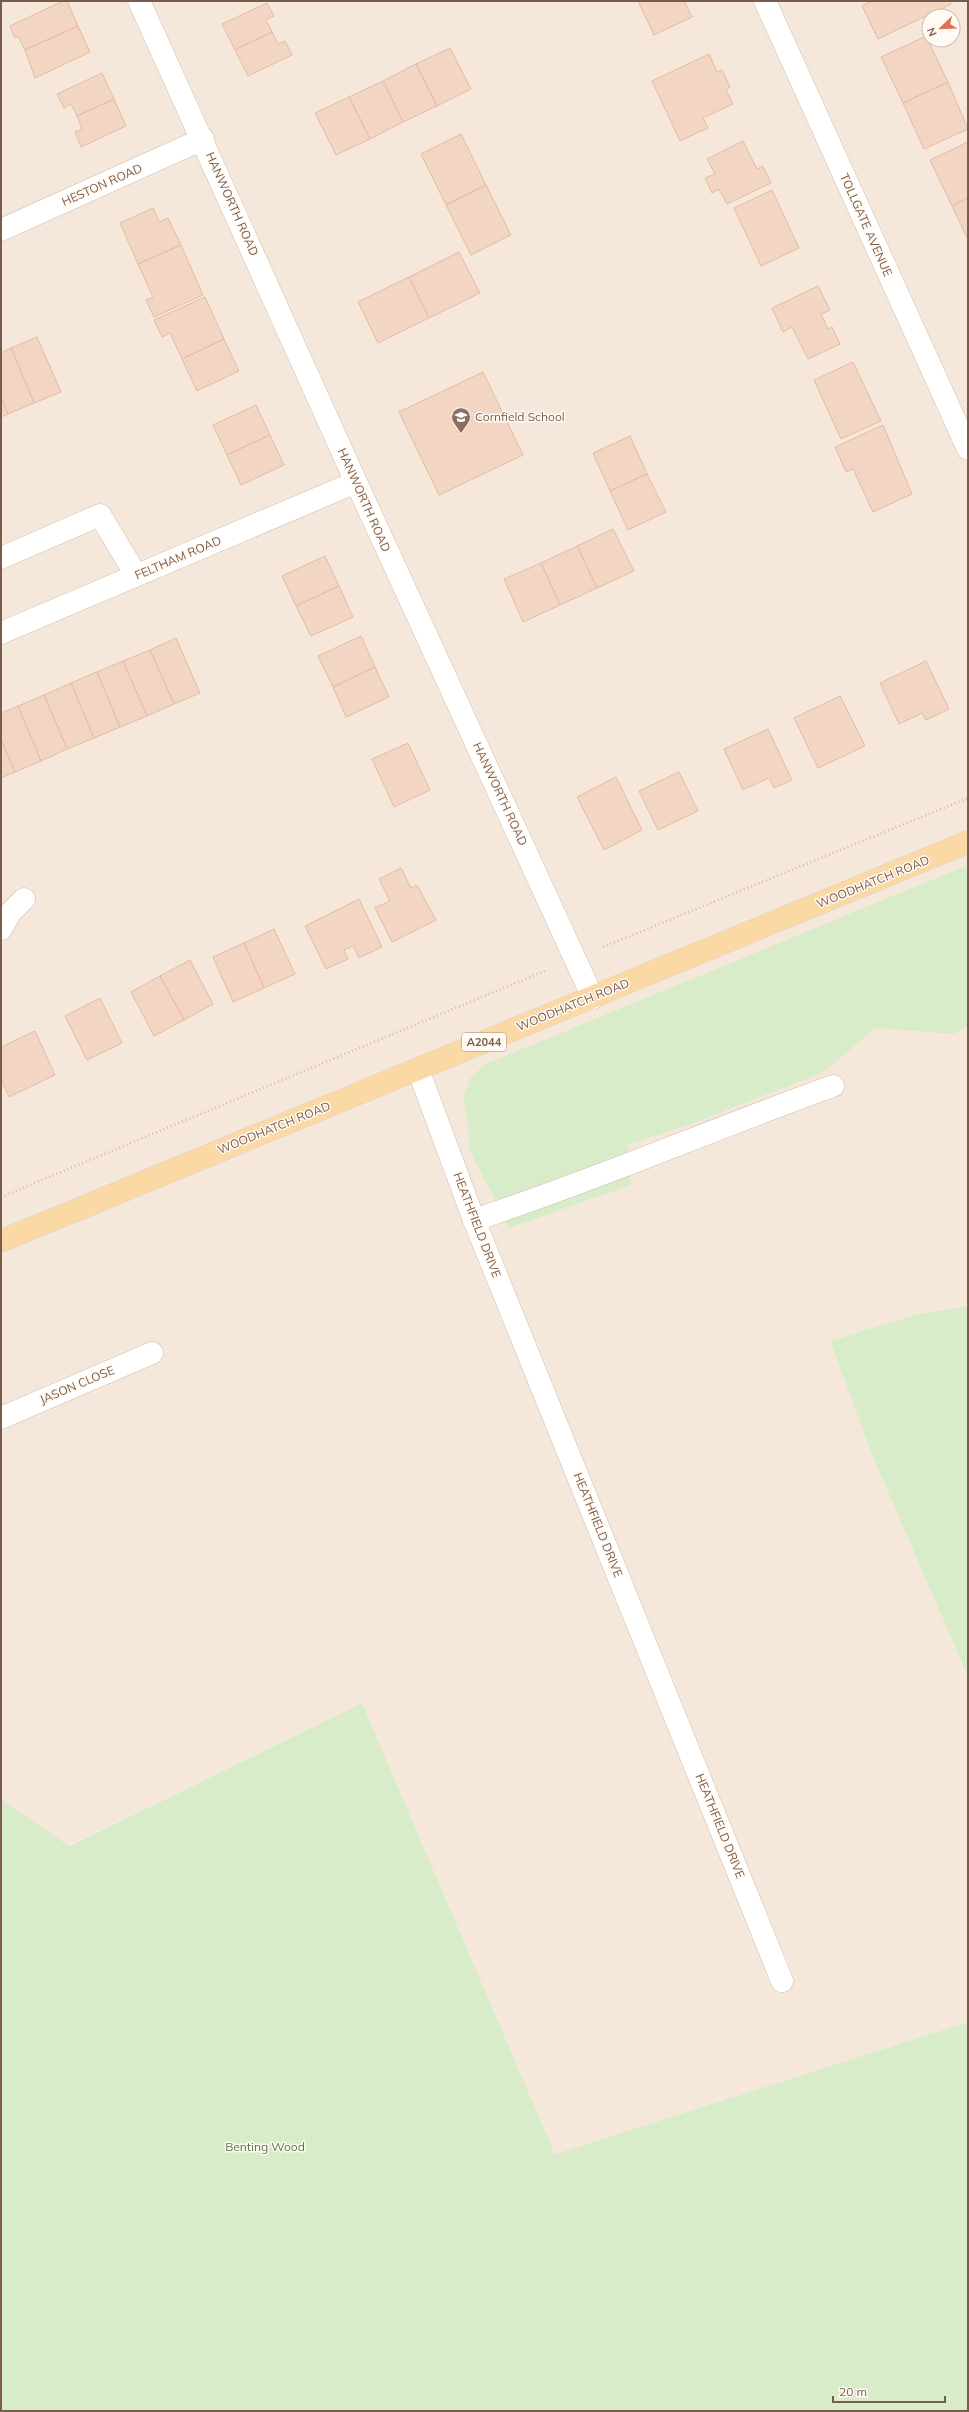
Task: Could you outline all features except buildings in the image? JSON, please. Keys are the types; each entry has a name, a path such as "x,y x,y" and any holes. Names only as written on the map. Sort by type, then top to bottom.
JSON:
{"main road":[{"name":"WOODHATCH ROAD","path":"1,1241 968,842"}],"street":[{"name":"HANWORTH ROAD","path":"139,1 203,139 356,482 592,998"},
{"name":"TOLLGATE AVENUE","path":"765,1 968,449"},
{"name":"HESTON ROAD","path":"1,230 203,139"},
{"name":"FELTHAM ROAD","path":"1,633 356,482"},
{"path":"1,558 100,515 136,576"},
{"path":"1,929 10,913 24,899"},
{"name":"HEATHFIELD DRIVE","path":"418,1069 474,1220 782,1981"},
{"path":"474,1220 543,1197 745,1118 833,1086"},
{"name":"JASON CLOSE","path":"1,1418 152,1353"}],"path":[{"path":"1,1197 968,798"}],"shaded area":[{"path":"1,1 968,1 968,1306 917,1314 830,1341 872,1455 968,1677 968,2022 555,2154 362,1703 68,1846 1,1799"}],"green space":[{"path":"968,865 968,1026 953,1034 875,1028 824,1072 694,1123 627,1145 631,1185 509,1228 469,1149 468,1125 463,1099 471,1077 486,1064"},
{"path":"968,1306 968,1677 872,1455 830,1341 917,1314"},
{"name":"Benting Wood","path":"362,1703 555,2154 968,2022 968,2411 1,2411 1,1799 69,1846"}],"place":[{"name":"Cornfield School","path":"461,434"}]}
